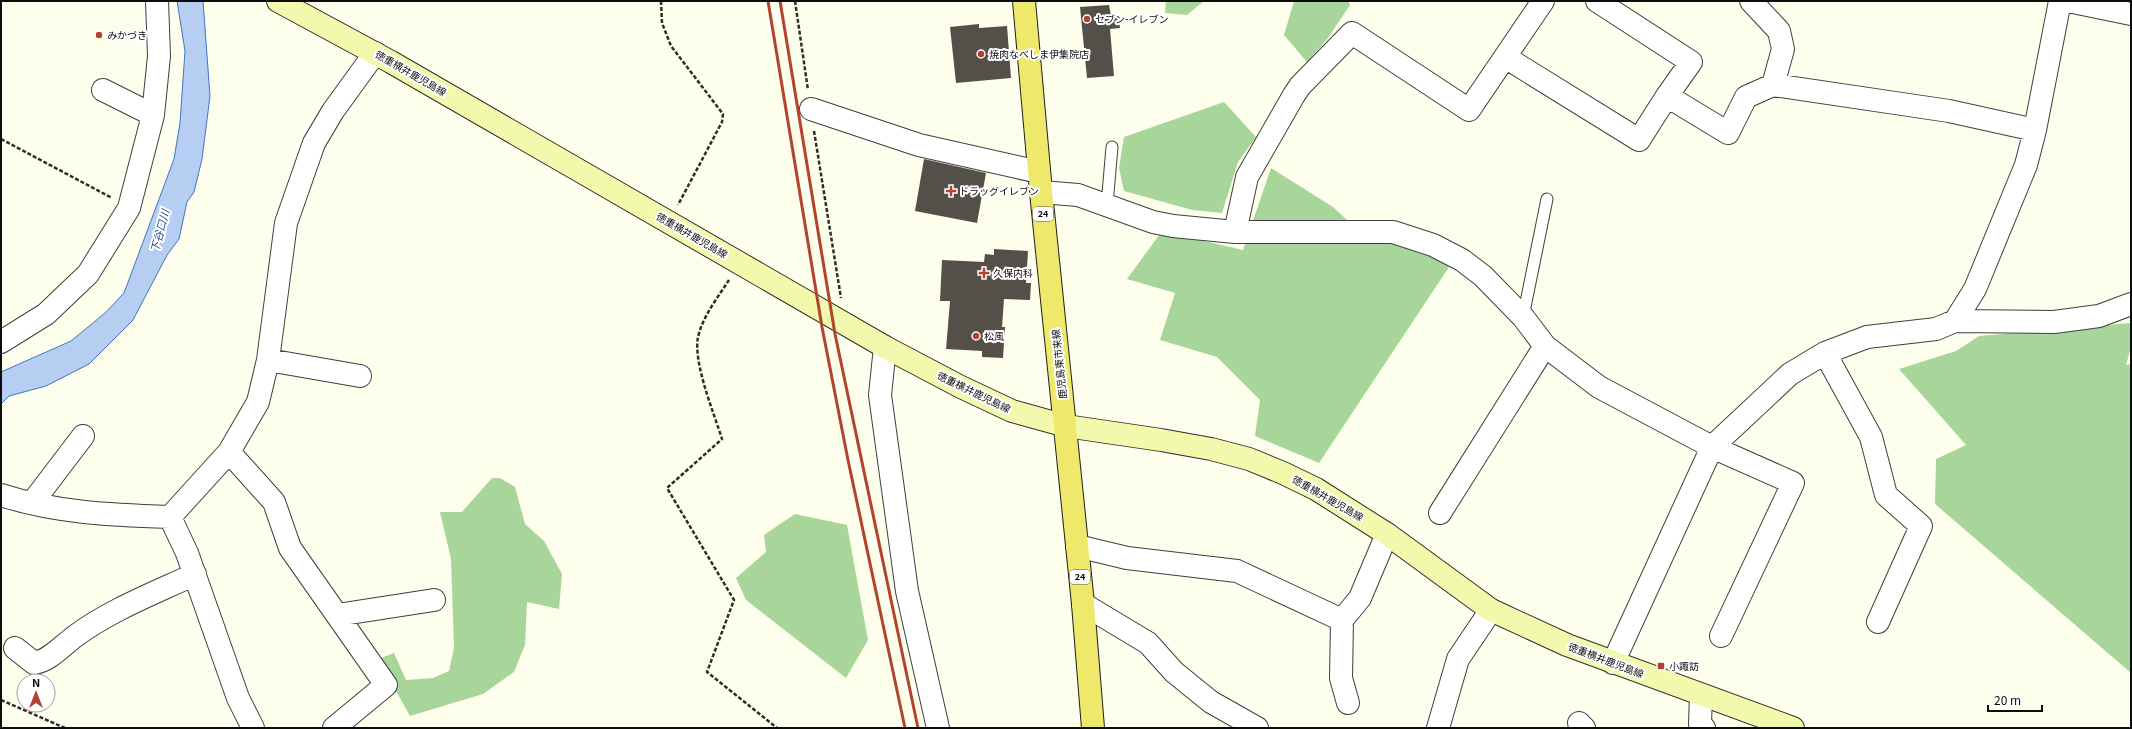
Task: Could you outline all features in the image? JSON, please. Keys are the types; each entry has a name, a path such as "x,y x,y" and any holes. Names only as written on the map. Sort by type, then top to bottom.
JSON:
{"main road":[{"name":"徳重横井鹿児島線","path":"278,1 309,8 375,53 669,221 885,347 961,388 1012,411 1066,426 1162,440 1211,449 1283,472 1316,489 1387,534 1491,610 1531,630 1613,663 1794,728"},
{"name":"鹿児島東市来線","path":"1024,1 1040,182 1083,604 1093,728"}],"street":[{"path":"1,342 46,314 88,274 129,208 153,115 159,56 157,1"},
{"path":"1234,232 1247,176 1290,101 1300,86 1352,33 1470,110 1543,1"},
{"path":"1505,57 1639,140 1691,62 1598,1"},
{"path":"1751,1 1779,31 1783,49 1773,85"},
{"path":"1956,321 1975,289 2026,165 2035,130 2060,1"},
{"path":"2068,1 2131,14"},
{"path":"170,518 229,452 258,402 268,360 286,223 314,143 333,111 375,53"},
{"path":"1667,96 1728,133 1746,97 1773,85 1949,111 2035,130"},
{"path":"103,90 153,115"},
{"path":"811,109 919,145 1040,182 1153,222 1173,226 1234,232 1393,232 1433,245 1462,260 1488,281 1523,317 1545,346 1599,387 1712,447 1793,483 1720,636"},
{"path":"1613,663 1712,447 1790,374 1825,353 1867,338 1936,329 1956,321 2054,322 2099,316 2131,304"},
{"path":"1440,513 1545,346"},
{"path":"885,347 880,395 907,591 938,728"},
{"path":"1825,353 1871,437 1886,495 1921,526 1878,622"},
{"path":"268,360 360,376"},
{"path":"32,503 83,436"},
{"path":"229,452 274,502 290,548 386,685 334,728"},
{"path":"1,495 55,509 101,515 170,518"},
{"path":"170,518 195,574 238,698 253,728"},
{"path":"1348,702 1341,678 1342,620 1360,598 1387,534"},
{"path":"1077,546 1127,558 1237,571 1342,620"},
{"path":"15,648 34,663 42,662 76,635 113,614 195,574"},
{"path":"337,615 434,600"},
{"path":"1083,604 1148,643 1174,672 1211,702 1257,728"},
{"path":"1438,728 1458,659 1491,610"},
{"path":"1701,695 1700,724 1704,728"}],"lane":[{"path":"1107,205 1112,147"},
{"path":"1523,317 1547,199"}],"path":[{"path":"661,1 662,23 671,46 723,114 722,122 669,221"},
{"path":"795,1 811,109 830,220 843,322"},
{"path":"1,139 129,208"},
{"path":"740,262 706,315 698,337 697,357 722,439 667,488 734,600 707,672 777,728"},
{"path":"1,700 65,728"}],"green space":[{"path":"1166,1 1204,1 1187,15 1165,13"},
{"path":"1294,1 1348,1 1350,5 1328,38 1307,62 1284,35"},
{"path":"1224,102 1256,137 1238,162 1222,213 1192,210 1124,191 1119,168 1124,137"},
{"path":"1271,168 1333,207 1347,220 1429,250 1449,267 1319,463 1255,436 1260,400 1217,357 1160,340 1175,293 1127,279 1162,231 1243,250"},
{"path":"2131,323 2131,347 2126,365 2131,364 2131,673 1935,504 1936,459 1966,445 1899,369 1956,351 1979,336"},
{"path":"492,478 500,478 515,487 525,524 544,541 562,574 559,609 527,602 525,645 514,672 483,694 410,716 378,659 394,653 406,680 433,678 449,671 454,648 451,559 440,512 462,512"},
{"path":"795,514 847,525 868,640 846,678 746,600 736,578 766,552 764,535"}],"water":[{"name":"下谷口川","path":"177,1 203,1 210,96 202,159 194,192 187,202 179,239 167,255 133,320 89,364 46,386 9,396 1,404 1,372 71,341 105,313 124,293 174,159 180,123 185,51"}],"building":[{"path":"1109,5 1111,15 1118,15 1120,28 1110,29 1114,76 1087,78 1080,7"},
{"name":"焼肉なべしま伊集院店","path":"979,24 979,28 1007,26 1011,78 956,83 950,27"},
{"name":"ドラッグイレブン","path":"924,159 986,173 977,223 915,211"},
{"path":"994,249 1028,251 1026,283 1031,283 1030,300 1004,299 1002,327 1005,327 1003,358 982,357 982,351 946,349 950,301 940,301 942,260 984,262 985,254 994,255"}],"railway":[{"path":"768,1 822,327 848,460 905,728"},
{"path":"780,1 835,334 918,728"}],"place":[{"name":"セブン-イレブン","path":"1087,19"},
{"name":"みかづき","path":"99,35"},
{"name":"焼肉なべしま伊集院店","path":"981,54"},
{"name":"ドラッグイレブン","path":"951,191"},
{"name":"久保内科","path":"984,273"},
{"name":"松風","path":"976,336"},
{"name":"小諏訪","path":"1661,666"}]}
